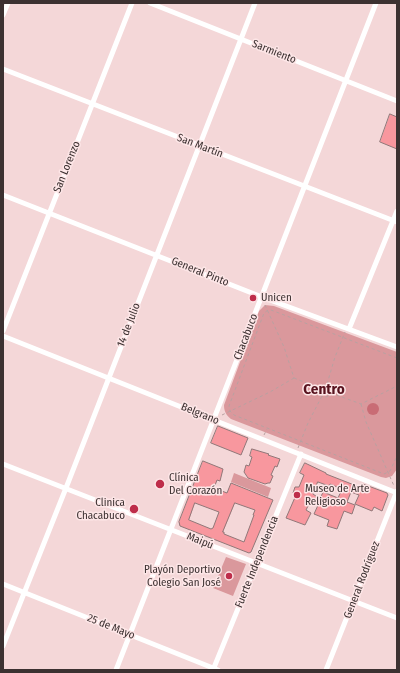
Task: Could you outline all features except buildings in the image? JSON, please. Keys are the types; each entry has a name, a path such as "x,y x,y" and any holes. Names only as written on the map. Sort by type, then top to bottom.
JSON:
{"street":[{"path":"3,15 8,3"},
{"name":"San Lorenzo","path":"3,330 132,3"},
{"name":"Sarmiento","path":"150,3 397,100"},
{"name":"14 de Julio","path":"3,646 255,3"},
{"name":"Chacabuco","path":"116,670 376,3"},
{"name":"San Martín","path":"3,69 395,221"},
{"name":"General Pinto","path":"3,195 262,297 397,347"},
{"path":"348,329 395,221 397,211"},
{"name":"Belgrano","path":"3,336 397,492"},
{"name":"Fuerte Independencia","path":"215,669 298,453"},
{"name":"Maipú","path":"3,464 397,618"},
{"name":"General Rodríguez","path":"326,670 397,492"},
{"name":"25 de Mayo","path":"3,584 215,669"}],"path":[{"path":"262,297 284,347 294,378"},
{"path":"389,473 384,474 234,415 230,411 229,406 264,313 267,311 271,310 397,358"},
{"path":"327,384 335,357 348,329"},
{"path":"294,378 319,388"},
{"path":"214,420 270,392 294,378"},
{"path":"319,388 323,384 327,384"},
{"path":"327,384 330,387 331,393"},
{"path":"331,393 361,404 397,386"},
{"path":"319,388 319,393 322,396"},
{"path":"322,396 328,396 331,393"},
{"path":"298,453 300,441 322,396"},
{"path":"361,404 366,422 397,492"},
{"path":"263,439 267,428"},
{"path":"389,473 397,456"}],"shaded area":[{"path":"265,305 274,306 397,352 397,469 392,476 386,478 381,477 231,419 227,414 224,405 259,311"},
{"path":"371,403 375,403 379,409 375,415 371,415 367,411 367,407"},
{"path":"234,473 271,488 268,497 231,482"},
{"name":"Playón Deportivo Colegio San José","path":"226,557 246,564 233,596 213,588"}],"place":[{"name":"Unicen","path":"253,298"},
{"name":"Clínica Del Corazón","path":"160,484"},
{"name":"Museo de Arte Religioso","path":"297,495"},
{"name":"Clinica Chacabuco","path":"134,509"},
{"name":"Playón Deportivo Colegio San José","path":"229,576"}],"district":[{"name":"Centro","path":"324,390"}]}
